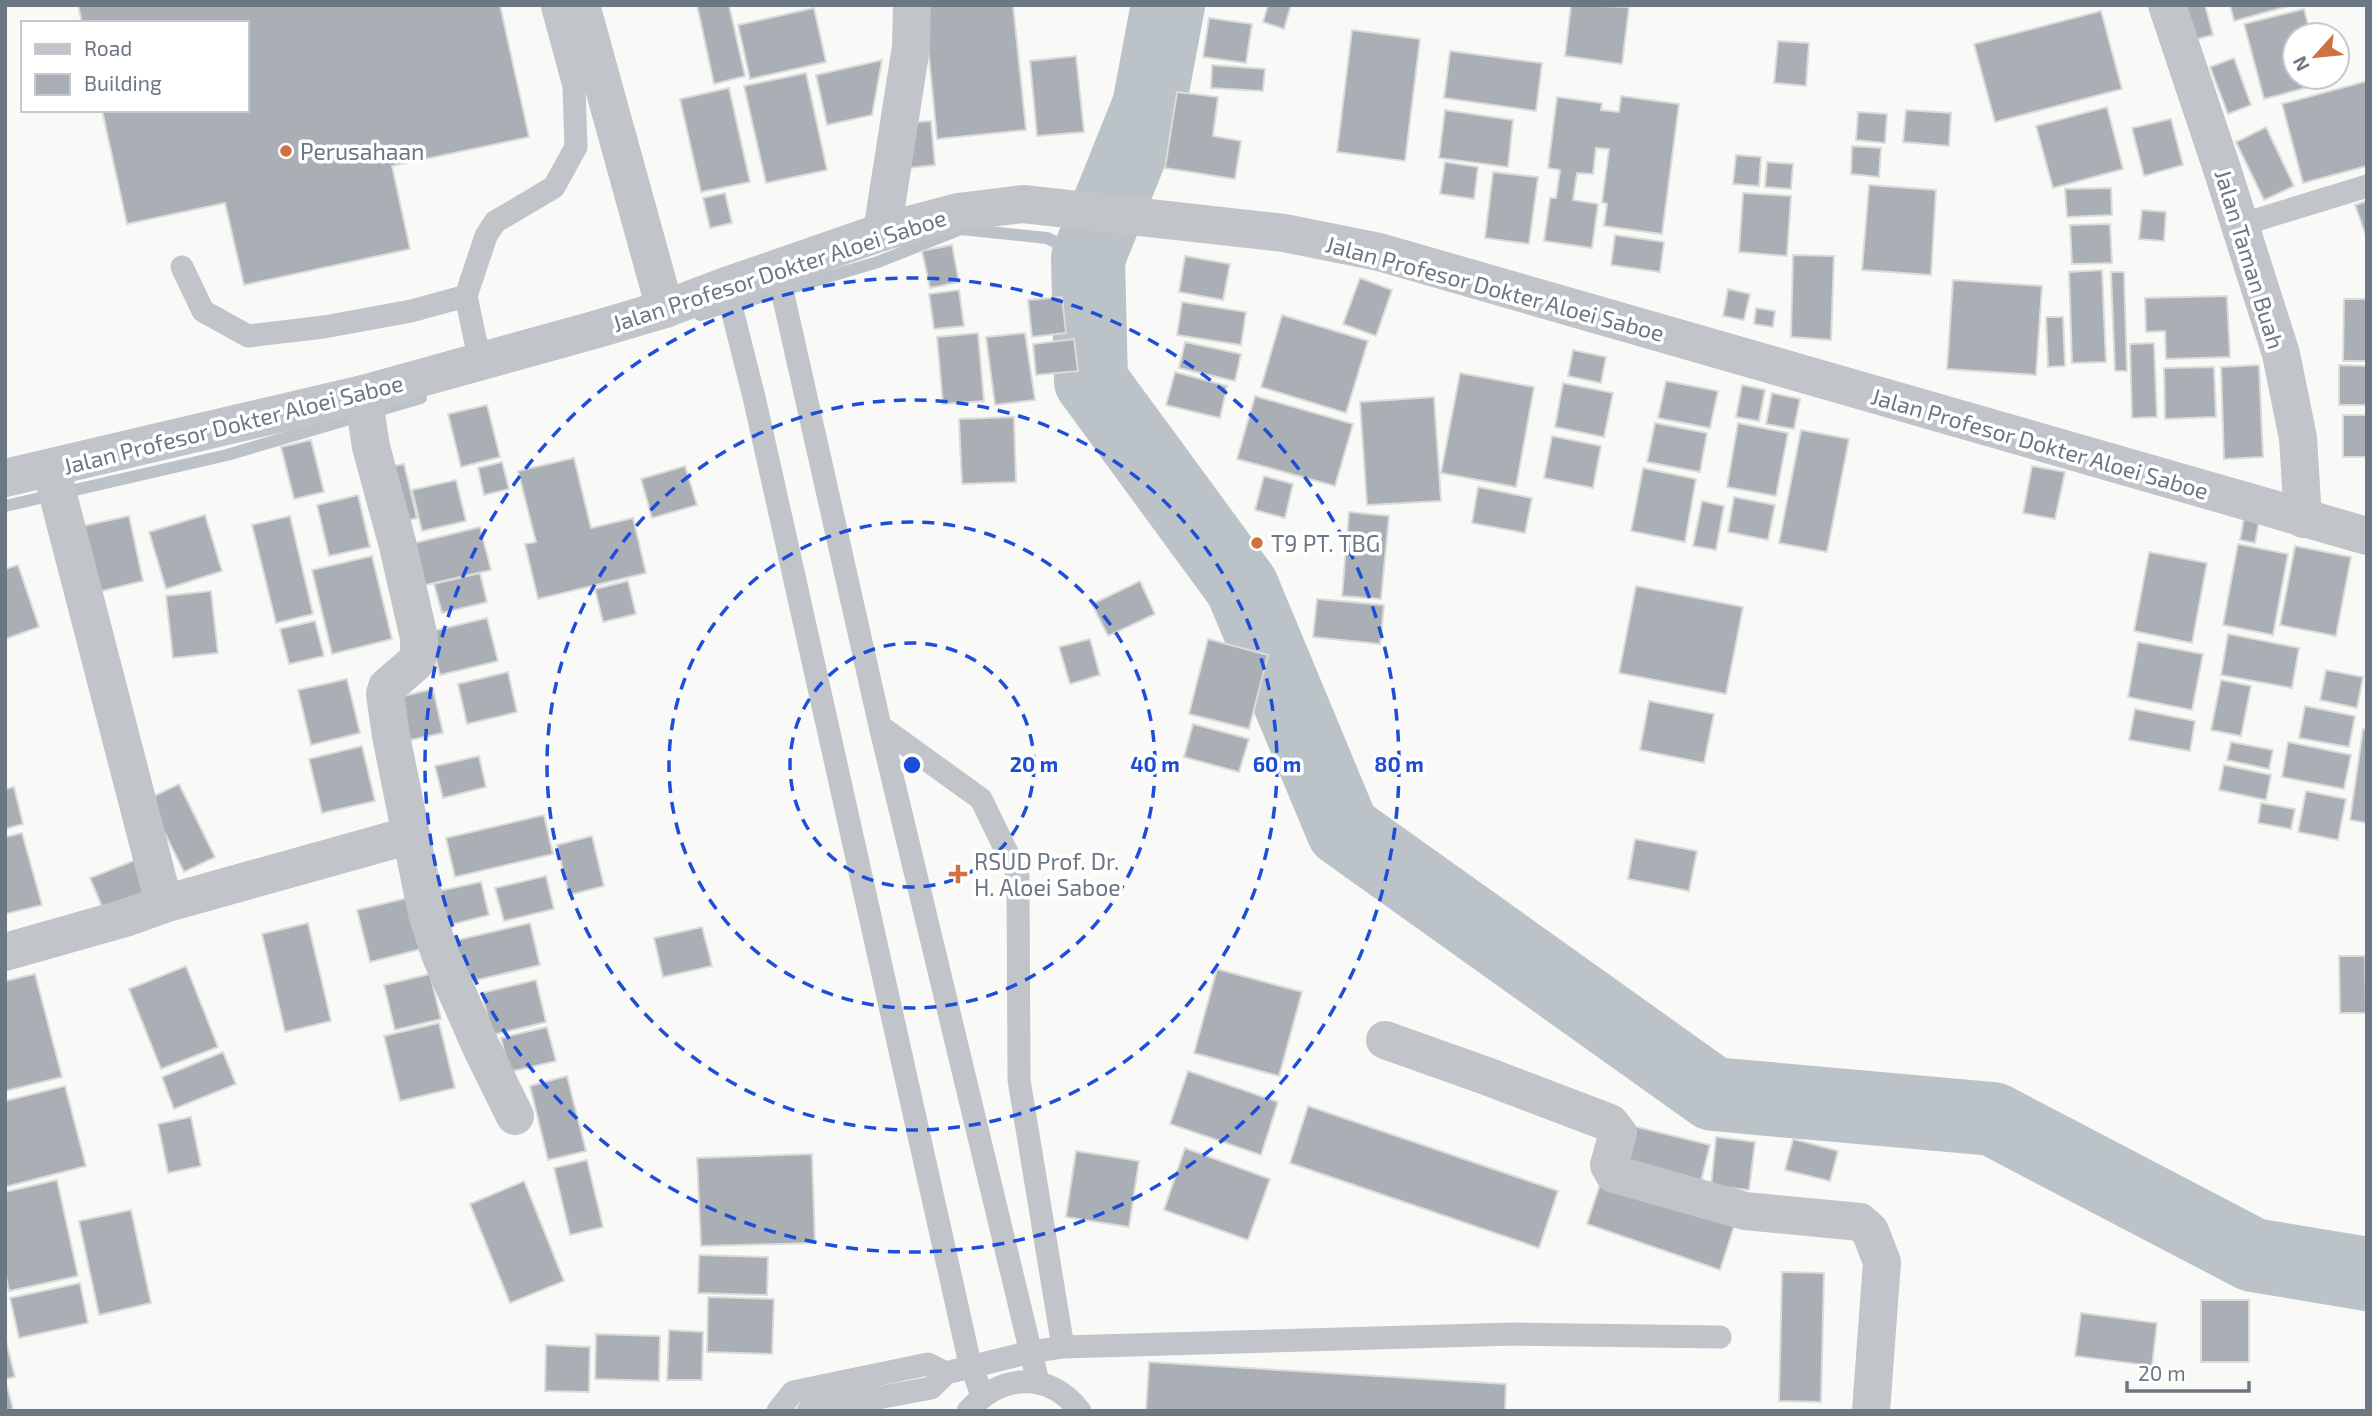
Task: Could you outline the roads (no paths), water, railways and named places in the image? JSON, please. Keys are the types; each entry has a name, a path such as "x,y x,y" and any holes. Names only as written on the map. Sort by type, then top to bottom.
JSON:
{"street":[{"path":"581,5 665,309"},
{"path":"882,232 911,47 912,5"},
{"name":"Jalan Taman Buah","path":"2167,5 2281,354 2298,438 2303,519"},
{"name":"Jalan Profesor Dokter Aloei Saboe","path":"5,478 56,489 363,394 665,309 882,232 958,212 1023,204 1284,233 1379,252 2367,536"},
{"path":"363,394 370,447 398,546 419,638 416,662 387,687 384,694 427,914 440,954 515,1116"},
{"path":"56,489 164,904"},
{"path":"5,952 411,835"},
{"path":"1385,1040 1610,1124 1618,1133 1609,1165 1614,1174 1745,1211 1860,1222 1870,1231 1882,1262 1871,1411"}],"lane":[{"path":"480,362 466,296 486,236 495,222 554,187 576,147 574,86 552,5"},
{"path":"2240,225 2367,186"},
{"path":"182,267 203,311 248,336 324,327 411,311 466,296"},
{"path":"777,268 880,726 1038,1382"},
{"path":"726,286 754,397 968,1355 973,1367 975,1403"},
{"path":"880,726 981,799 1018,875 1019,1080 1063,1347"},
{"path":"808,1411 932,1388 946,1373 1063,1347 1515,1334 1720,1337"},
{"path":"778,1411 793,1392 929,1364 946,1373"},
{"path":"975,1403 999,1386 1019,1381 1038,1382 1056,1389 1080,1411"}],"waterway":[{"path":"1168,5 1149,106 1088,258 1091,381 1242,587 1343,830 1713,1094 1993,1119 2253,1255 2367,1274"},
{"path":"700,315 878,262 961,229 1047,238 1088,258"},
{"path":"5,506 227,455 421,398"}],"place":[{"name":"Perusahaan","path":"286,151"},
{"name":"T9 PT. TBG","path":"1257,543"},
{"name":"RSUD Prof. Dr. H. Aloei Saboe","path":"958,874"}]}
